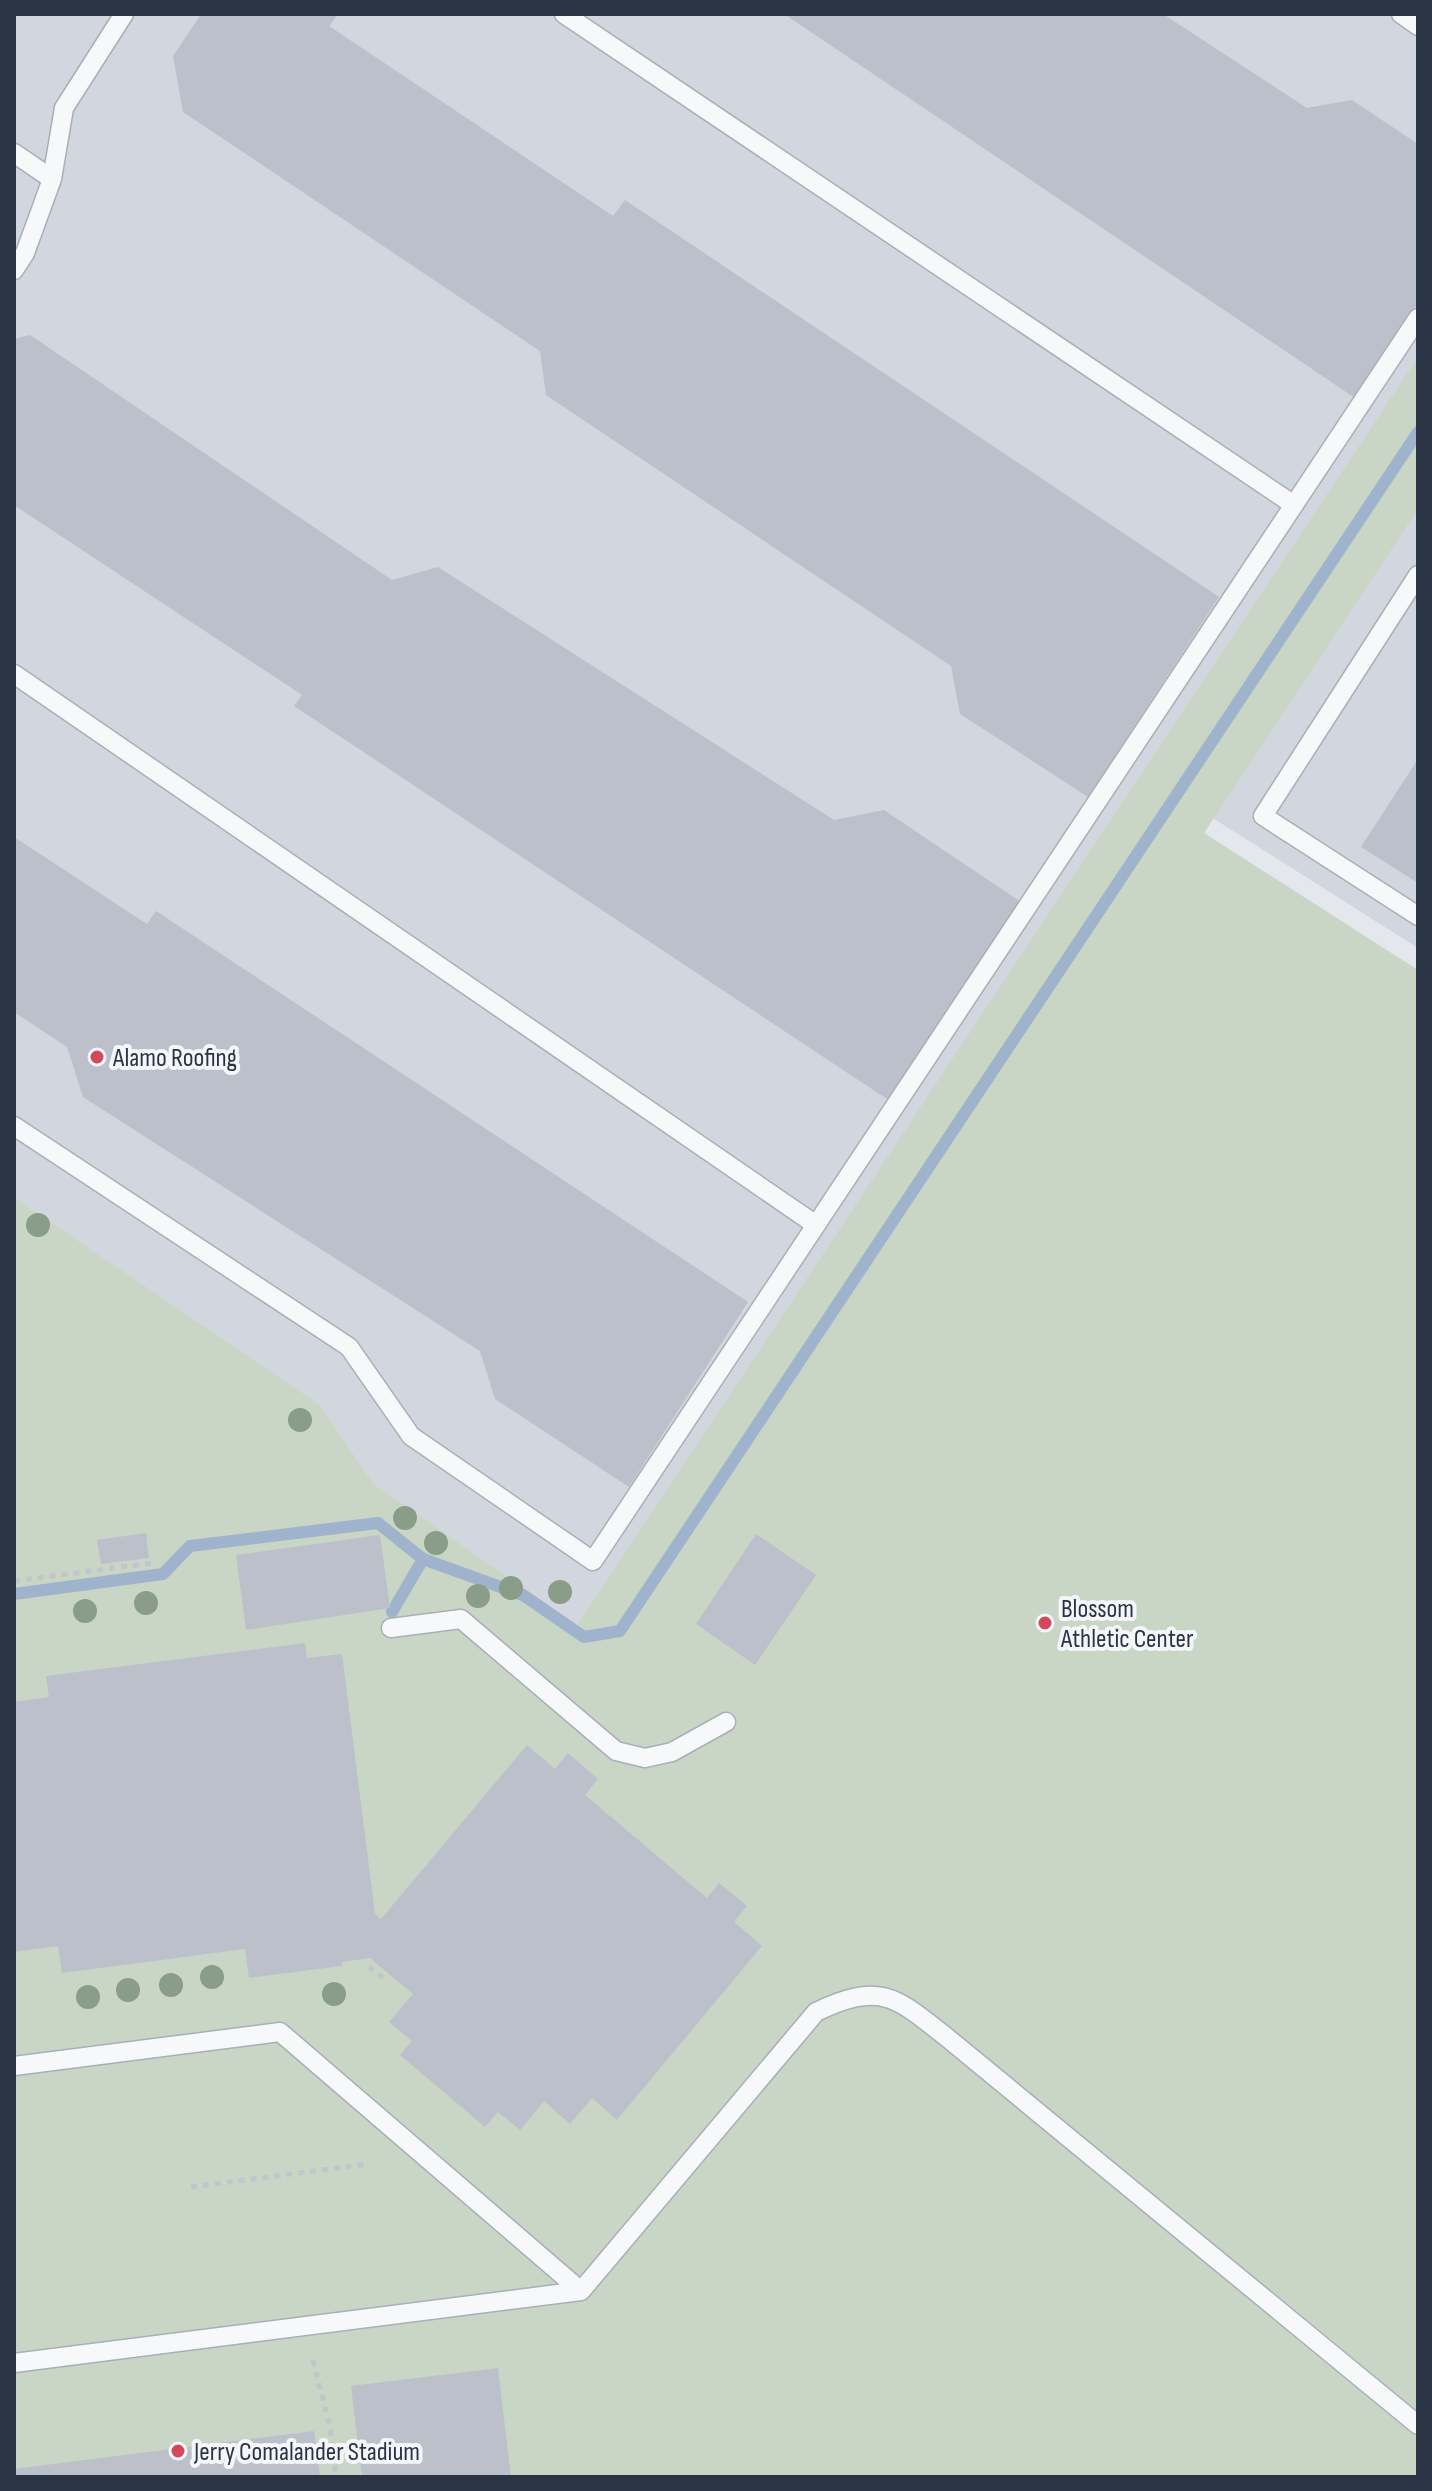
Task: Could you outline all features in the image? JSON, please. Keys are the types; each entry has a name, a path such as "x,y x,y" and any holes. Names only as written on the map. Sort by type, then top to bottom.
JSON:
{"lane":[{"path":"14,270 25,253 52,179 64,108 124,14"},
{"path":"564,14 1294,505"},
{"path":"1401,14 1418,26"},
{"path":"14,153 52,179"},
{"path":"14,1126 349,1347 411,1436 593,1561 1418,318"},
{"path":"1418,575 1263,816 1418,916"},
{"path":"14,674 816,1225"},
{"path":"391,1628 461,1619 616,1751 645,1758 672,1752 726,1722"},
{"path":"14,2363 581,2291 816,2012 847,1997 881,1995 911,2009 950,2040 1418,2425"},
{"path":"14,2066 280,2032 581,2291"}],"path":[{"path":"14,1581 152,1563"},
{"path":"369,1967 385,1979"},
{"path":"191,2187 368,2164"},
{"path":"313,2360 330,2427 336,2477"}],"shaded area":[{"path":"14,14 1418,14 1418,948 1143,774 577,1625 374,1484 319,1404 14,1197"}],"green space":[{"name":"Blossom Athletic Center","path":"1418,357 1418,509 1204,833 1418,970 1418,2477 14,2477 14,1197 319,1404 374,1484 577,1625"}],"building":[{"path":"201,14 338,14 329,26 613,216 625,200 1219,597 1088,797 960,714 951,666 546,395 540,351 183,112 173,56"},
{"path":"784,14 1163,14 1307,108 1352,100 1418,144 1418,303 1355,398"},
{"path":"30,335 392,580 438,567 834,820 884,810 1021,902 890,1101 294,706 302,695 14,505 14,339"},
{"path":"1418,759 1418,883 1361,847"},
{"path":"14,837 147,924 156,911 748,1302 629,1487 495,1399 480,1351 83,1097 67,1047 14,1012"},
{"path":"146,1533 149,1558 101,1564 97,1540"},
{"path":"756,1534 816,1575 755,1665 696,1624"},
{"path":"380,1535 390,1608 246,1630 236,1555"},
{"path":"305,1643 307,1658 342,1654 375,1914 381,1919 527,1745 555,1769 568,1753 598,1779 585,1795 707,1898 719,1883 747,1906 734,1922 762,1946 617,2120 592,2098 570,2124 544,2101 520,2130 498,2112 485,2127 400,2055 412,2041 389,2022 413,1994 370,1958 342,1962 342,1966 249,1978 245,1949 62,1973 58,1946 14,1952 14,1702 49,1697 46,1676"},
{"path":"498,2368 511,2477 362,2477 351,2386"},
{"path":"314,2431 320,2477 14,2477 14,2469"}],"waterway":[{"path":"14,1594 163,1574 190,1546 378,1523 423,1559 523,1595 584,1637 620,1631 1418,432"},
{"path":"392,1612 423,1559"}],"place":[{"name":"Alamo Roofing","path":"97,1057"},
{"name":"Blossom Athletic Center","path":"1045,1623"},
{"name":"Jerry Comalander Stadium","path":"178,2451"}]}
